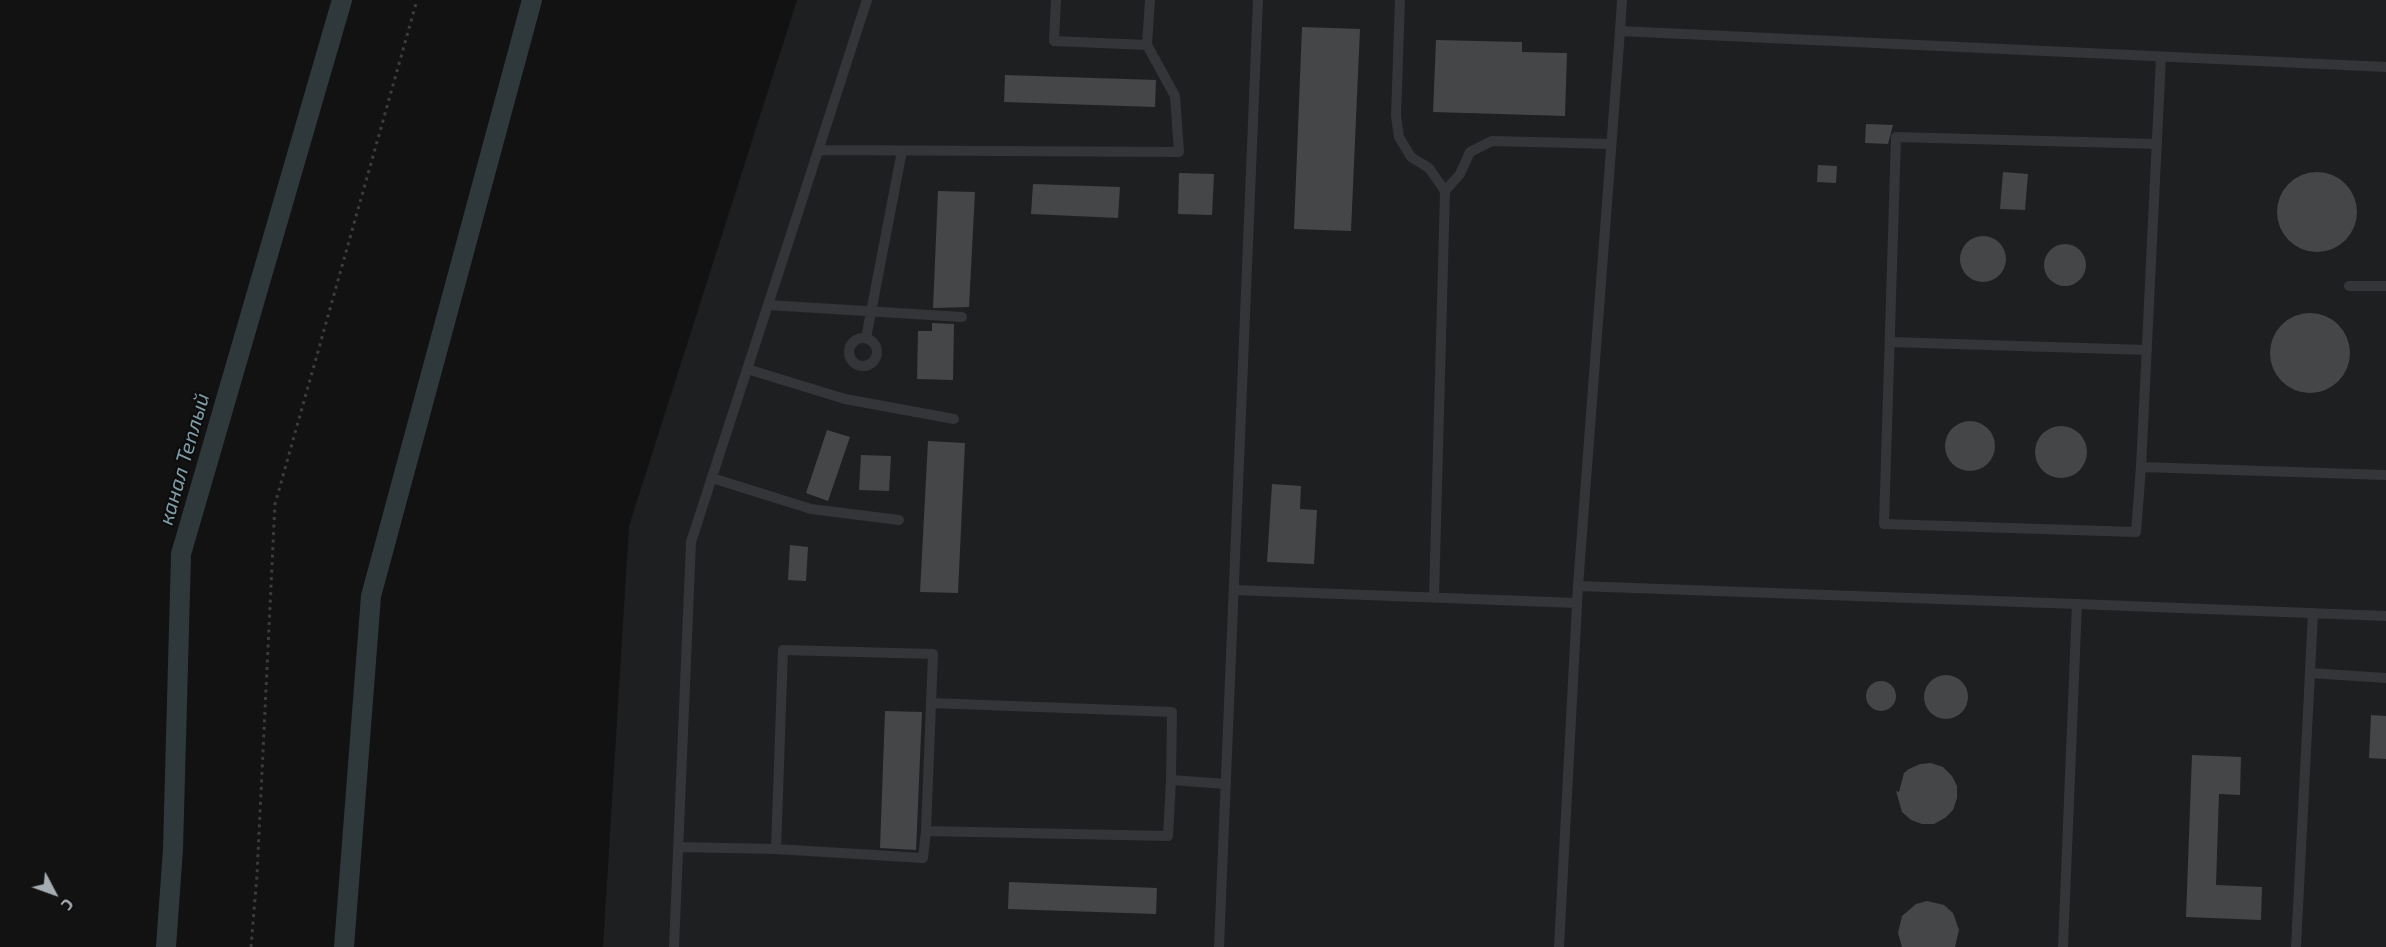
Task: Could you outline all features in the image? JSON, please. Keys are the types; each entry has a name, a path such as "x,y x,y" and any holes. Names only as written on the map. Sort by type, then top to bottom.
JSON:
{"lane":[{"path":"674,947 691,542 867,0"},
{"path":"1056,0 1054,42 1147,45"},
{"path":"818,150 1179,152 1175,96 1147,45 1150,0"},
{"path":"1220,947 1258,0"},
{"path":"1400,0 1396,116 1399,137 1411,157 1429,168 1444,191 1434,597"},
{"path":"1559,947 1578,586 1622,0"},
{"path":"1620,32 2386,67"},
{"path":"2157,144 1896,138 1884,524 2136,532 2141,466 2147,350 2157,144 2161,57"},
{"path":"1444,191 1460,174 1470,152 1492,141 1611,144"},
{"path":"866,338 902,151"},
{"path":"2349,286 2386,286"},
{"path":"768,305 962,316"},
{"path":"1890,342 2147,350"},
{"path":"747,369 845,399 954,419"},
{"path":"2141,466 2386,476"},
{"path":"712,478 811,509 899,520"},
{"path":"1578,586 2386,616"},
{"path":"1234,590 1577,603"},
{"path":"2063,947 2077,604"},
{"path":"2296,947 2313,613"},
{"path":"678,846 923,858 933,654 783,650 776,849"},
{"path":"2310,673 2386,678"},
{"path":"926,831 1168,836 1171,780 1172,712 931,703"},
{"path":"1171,780 1226,784"}],"path":[{"path":"251,947 257,875 275,504 417,0"}],"shaded area":[{"path":"797,0 2386,0 2386,947 603,947 629,526"}],"building":[{"path":"1302,27 1360,29 1351,231 1294,229"},
{"path":"1436,40 1522,42 1522,52 1567,53 1565,116 1433,112"},
{"path":"1005,75 1156,80 1155,107 1004,102"},
{"path":"1866,124 1893,125 1888,144 1865,143"},
{"path":"1818,165 1837,166 1836,183 1817,182"},
{"path":"2003,172 2028,174 2025,210 2000,209"},
{"path":"2317,172 2332,175 2345,184 2354,197 2357,212 2354,227 2345,240 2332,249 2317,252 2302,249 2289,240 2280,227 2277,212 2280,197 2289,184 2302,175"},
{"path":"1179,173 1214,174 1212,215 1178,214"},
{"path":"1033,184 1120,187 1118,218 1031,214"},
{"path":"938,191 975,192 969,307 933,308"},
{"path":"1983,236 1999,243 2006,259 1999,275 1983,282 1967,275 1960,259 1967,243"},
{"path":"2065,244 2080,250 2086,265 2080,280 2065,286 2050,280 2044,265 2050,250"},
{"path":"2310,313 2325,316 2338,325 2347,338 2350,353 2347,368 2338,381 2325,390 2310,393 2295,390 2282,381 2273,368 2270,353 2273,338 2282,325 2295,316"},
{"path":"932,323 954,324 953,380 917,379 918,331 932,331"},
{"path":"1970,421 1984,425 1991,432 1995,446 1991,460 1984,467 1970,471 1956,467 1949,460 1945,446 1949,432 1956,425"},
{"path":"2061,426 2071,428 2079,434 2085,442 2087,452 2085,462 2079,470 2071,476 2061,478 2051,476 2043,470 2037,462 2035,452 2037,442 2043,434 2051,428"},
{"path":"827,430 850,437 828,501 806,493"},
{"path":"928,441 965,443 958,593 920,592"},
{"path":"861,455 891,456 889,491 859,490"},
{"path":"1272,484 1301,486 1300,509 1317,510 1314,564 1267,562"},
{"path":"790,545 808,547 806,581 788,580"},
{"path":"1946,675 1955,676 1962,681 1967,688 1967,706 1962,713 1955,718 1946,719 1937,718 1930,713 1925,706 1924,697 1925,688 1930,681 1937,676"},
{"path":"1881,681 1892,685 1896,696 1892,707 1881,711 1870,707 1866,696 1870,685"},
{"path":"885,711 922,712 916,850 880,848"},
{"path":"2371,715 2386,716 2386,759 2369,758"},
{"path":"2192,755 2241,757 2240,795 2219,794 2216,885 2262,887 2261,920 2186,917"},
{"path":"1931,763 1943,767 1952,776 1957,786 1957,798 1953,810 1945,818 1934,824 1922,824 1911,820 1902,812 1896,791 1899,792 1904,773 1909,769 1920,764"},
{"path":"1009,882 1157,888 1156,914 1008,909"},
{"path":"1927,901 1944,905 1953,913 1959,930 1955,947 1902,947 1898,933 1902,916 1916,904"}],"waterway":[{"name":"канал Теплый","path":"166,947 173,849 181,554 342,0"},
{"name":"канал Теплый","path":"344,947 371,596 532,0"}]}
